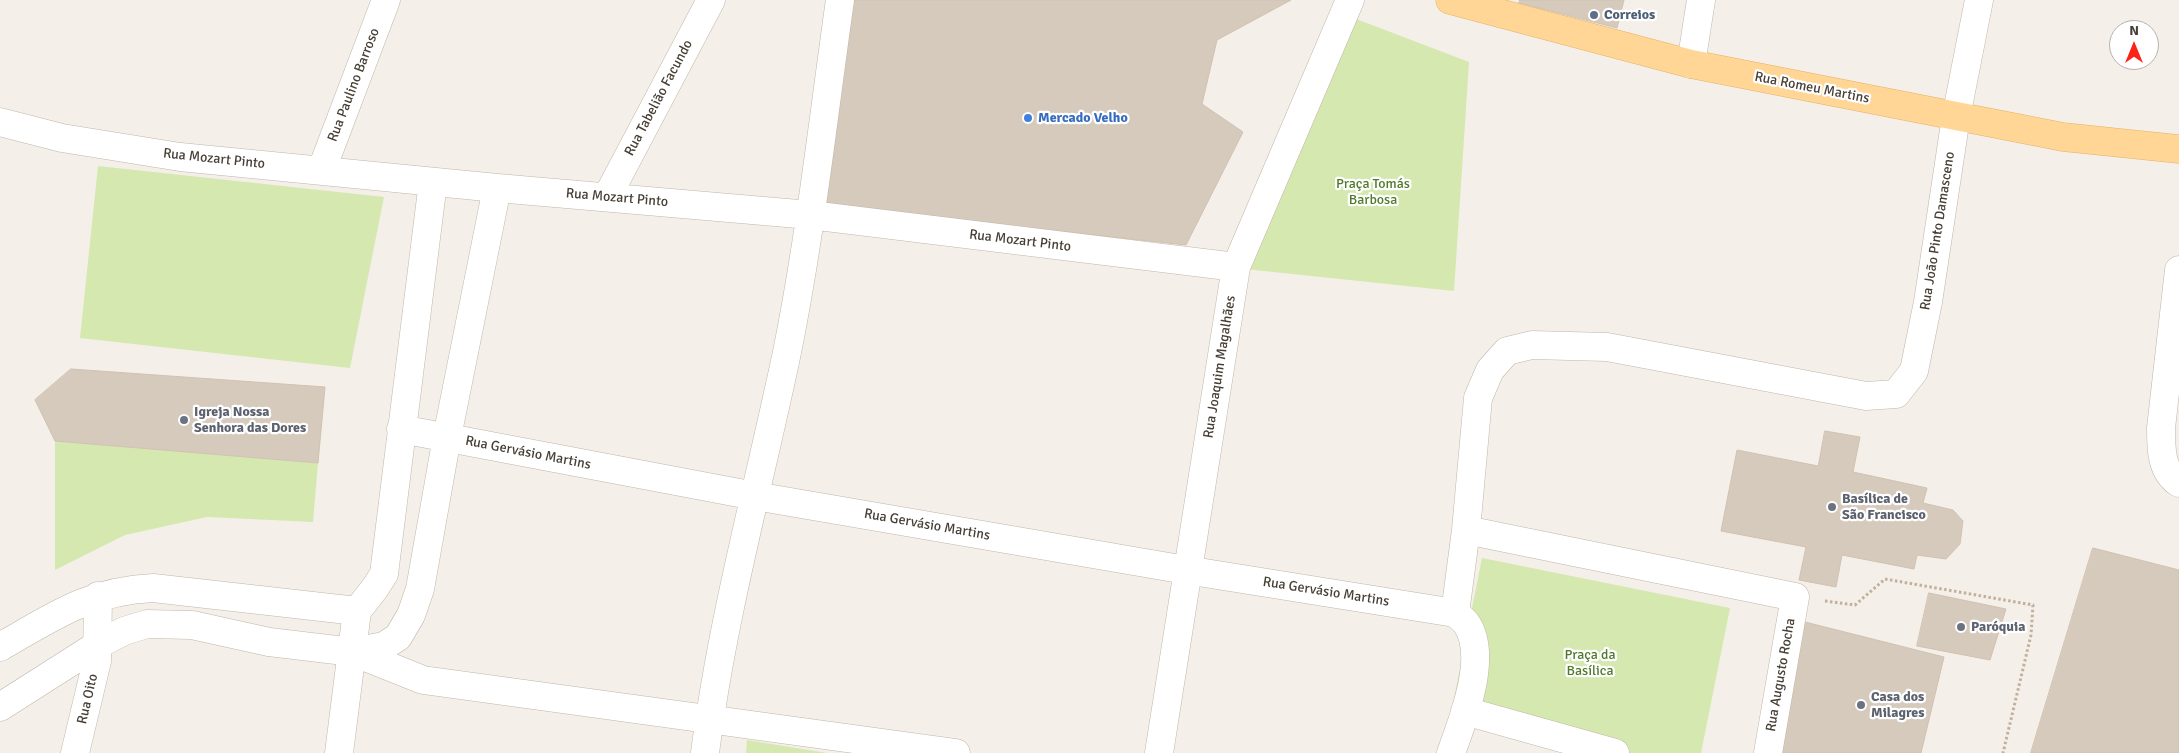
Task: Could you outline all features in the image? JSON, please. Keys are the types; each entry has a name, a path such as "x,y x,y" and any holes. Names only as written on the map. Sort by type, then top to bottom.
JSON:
{"main road":[{"name":"Rua Romeu Martins","path":"1450,0 1690,64 2063,137 2179,149"}],"street":[{"name":"Rua Paulino Barroso","path":"322,170 386,0"},
{"name":"Rua Tabelião Facundo","path":"607,197 711,0"},
{"path":"705,753 709,719 732,596 786,356 810,215 840,0"},
{"name":"Rua Joaquim Magalhães","path":"1159,753 1186,570 1236,267 1350,0"},
{"path":"1690,64 1701,0"},
{"name":"Rua João Pinto Damasceno","path":"1466,530 1478,398 1490,370 1507,352 1532,345 1607,347 1866,396 1896,394 1914,371 1928,302 1956,117 1979,0"},
{"name":"Rua Mozart Pinto","path":"0,122 62,138 180,157 497,188 810,215 1236,267"},
{"path":"339,753 357,611 384,574 400,429 433,182"},
{"path":"353,652 384,646 398,637 411,615 420,589 447,438 497,188"},
{"path":"2179,270 2161,428 2161,453 2170,478 2179,483"},
{"name":"Rua Gervásio Martins","path":"400,429 755,496 1186,570 1455,613"},
{"path":"1451,753 1466,711 1476,654 1472,636 1466,623 1455,613 1466,530 1795,597"},
{"path":"0,647 57,614 98,596 129,589 153,588 357,611"},
{"name":"Rua Oito","path":"75,753 97,661 99,644 98,596"},
{"name":"Rua Augusto Rocha","path":"1768,753 1795,597"},
{"path":"2,713 99,644 124,630 147,624 192,625 269,642 353,652 423,680 956,753"},
{"path":"1466,711 1615,753"}],"path":[{"path":"1795,597 1855,605 1885,579 2033,605 2031,635 2003,753"}],"green space":[{"name":"Praça Tomás Barbosa","path":"1351,17 1469,62 1454,291 1245,269"},
{"path":"98,166 384,197 350,368 80,338"},
{"path":"55,441 318,463 313,522 207,517 125,535 55,570"},
{"name":"Praça da Basílica","path":"1482,558 1730,608 1701,753 1625,753 1450,718"},
{"path":"747,740 827,753 746,753"}],"building":[{"name":"Mercado Velho","path":"855,0 1291,0 1217,40 1202,104 1243,132 1186,245 817,205"},
{"name":"Correios","path":"1520,0 1624,0 1617,28 1519,3"},
{"name":"Igreja Nossa Senhora das Dores","path":"71,369 325,387 318,463 55,441 35,400"},
{"name":"Basílica de São Francisco","path":"1825,431 1860,437 1853,472 1927,488 1923,503 1953,510 1963,521 1960,544 1946,559 1917,555 1914,569 1842,555 1836,587 1799,580 1806,547 1721,531 1737,450 1818,466"},
{"path":"2093,548 2179,570 2179,753 2031,753"},
{"name":"Paróquia","path":"1929,593 2006,609 1990,660 1917,646"},
{"name":"Casa dos Milagres","path":"1805,622 1944,657 1921,753 1782,753"}],"place":[{"name":"Correios","path":"1594,15"},
{"name":"Mercado Velho","path":"1028,118"},
{"name":"Igreja Nossa Senhora das Dores","path":"184,420"},
{"name":"Basílica de São Francisco","path":"1832,507"},
{"name":"Paróquia","path":"1961,627"},
{"name":"Casa dos Milagres","path":"1861,705"}]}
